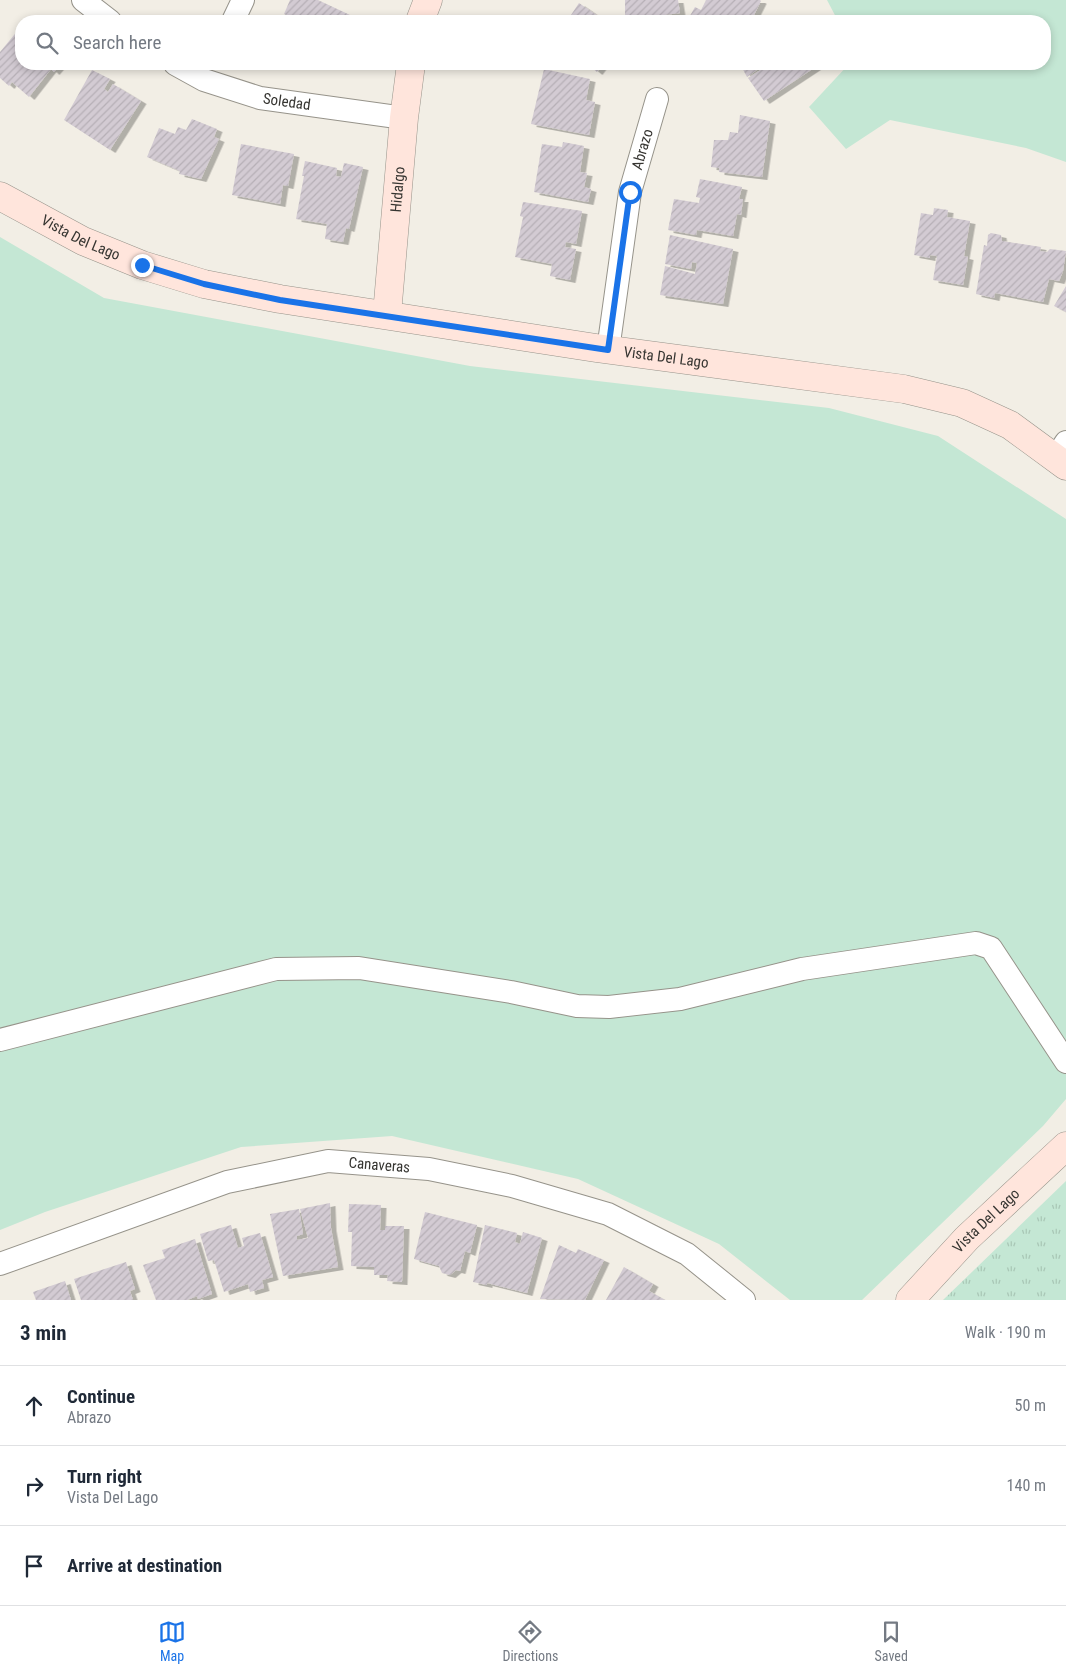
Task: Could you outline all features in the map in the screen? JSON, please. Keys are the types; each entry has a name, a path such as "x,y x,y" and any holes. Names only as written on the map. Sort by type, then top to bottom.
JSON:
{"street":[{"path":"83,0 102,15"},
{"path":"236,15 243,0"},
{"path":"422,15 428,0"},
{"name":"Hidalgo","path":"387,314 404,118 410,70"},
{"name":"Soledad","path":"208,72 260,98 404,118"},
{"name":"Abrazo","path":"608,350 630,192 657,99"},
{"name":"Vista Del Lago","path":"0,196 83,241 142,265 204,284 280,300 387,314 608,350 914,391 962,403 1010,425 1063,455"},
{"path":"0,1040 276,969 358,968 511,992 576,1006 609,1007 680,999 802,969 976,943 991,948 1066,1062"},
{"name":"Vista Del Lago","path":"910,1300 967,1238 1066,1146"},
{"name":"Canaveras","path":"0,1264 227,1182 328,1161 429,1169 512,1186 608,1214 687,1254 744,1300"}],"green space":[{"path":"827,0 1066,0 1066,162 1026,148 890,120 846,149 809,107 843,70 1051,70 1051,15 835,15"},
{"path":"0,237 104,298 470,366 829,408 938,436 1066,519 1066,1099 1043,1126 862,1300 790,1300 719,1244 578,1179 392,1136 241,1147 45,1212 0,1230"},
{"path":"1066,1181 1066,1300 943,1300"}],"building":[{"path":"290,0 318,0 350,15 286,15 284,14"},
{"path":"625,0 678,0 680,13 625,15"},
{"path":"706,0 761,1 754,15 690,15 695,7 701,10"},
{"path":"579,3 596,15 571,15"},
{"path":"15,34 15,70 50,70 29,97 12,82 9,86 0,78 0,52"},
{"path":"92,70 110,79 104,89 108,92 113,84 141,101 110,150 64,120"},
{"path":"544,70 590,79 586,100 595,102 589,135 531,124"},
{"path":"743,70 757,70 747,77"},
{"path":"761,70 811,70 764,101 748,78"},
{"path":"740,115 770,121 762,177 719,172 719,168 711,167 714,140 728,140 730,132 738,133"},
{"path":"192,119 217,129 214,137 219,139 201,179 179,174 180,171 147,157 159,128 175,134 178,127 186,130"},
{"path":"563,142 584,146 580,172 587,173 584,187 591,189 588,202 534,192 542,144 562,147"},
{"path":"241,144 294,154 288,186 283,185 280,204 232,195"},
{"path":"305,161 337,168 336,176 341,177 344,163 363,167 349,229 346,228 343,242 325,239 327,224 296,219"},
{"path":"700,179 742,187 739,199 743,199 741,215 737,214 733,236 697,230 696,235 668,230 674,199 699,203 700,198 696,197"},
{"path":"523,202 582,211 576,244 566,242 565,247 576,249 570,280 550,276 552,264 515,257 523,217 520,216"},
{"path":"934,208 948,210 947,217 970,221 964,256 968,257 963,285 933,280 937,256 930,255 930,258 914,255 921,213 933,215"},
{"path":"991,233 1001,235 1002,241 1041,247 1040,251 1047,252 1050,249 1066,251 1063,271 1059,281 1049,279 1043,302 995,293 994,298 976,294 984,245 987,246 988,235"},
{"path":"670,235 733,249 723,304 660,295 665,266 695,274 697,263 692,262 691,269 665,264"},
{"path":"1066,286 1066,312 1054,306"},
{"path":"330,1203 331,1228 338,1267 283,1276 270,1214 299,1209 303,1234 297,1236 297,1240 308,1238 300,1209"},
{"path":"349,1204 381,1205 380,1230 385,1230 385,1226 404,1226 402,1282 387,1281 388,1275 374,1275 374,1267 351,1266 352,1232 348,1232"},
{"path":"425,1212 477,1225 470,1253 465,1251 460,1271 456,1270 450,1275 442,1273 439,1266 414,1259"},
{"path":"231,1225 238,1248 244,1246 242,1238 260,1233 273,1277 262,1280 264,1288 250,1292 248,1284 224,1292 214,1260 208,1261 200,1234"},
{"path":"485,1225 517,1233 515,1242 520,1244 523,1232 542,1238 527,1293 487,1283 487,1285 473,1282"},
{"path":"195,1239 212,1294 198,1299 197,1296 187,1300 156,1300 143,1265 165,1258 162,1250"},
{"path":"559,1245 576,1253 578,1249 604,1260 585,1300 540,1299"},
{"path":"126,1262 135,1289 130,1291 133,1300 81,1300 74,1279"},
{"path":"624,1267 653,1284 649,1291 665,1300 606,1300"},
{"path":"65,1281 71,1300 36,1300 33,1292"}],"route":[{"path":"142,265 204,284 280,300 387,314 608,350 630,192"}]}
